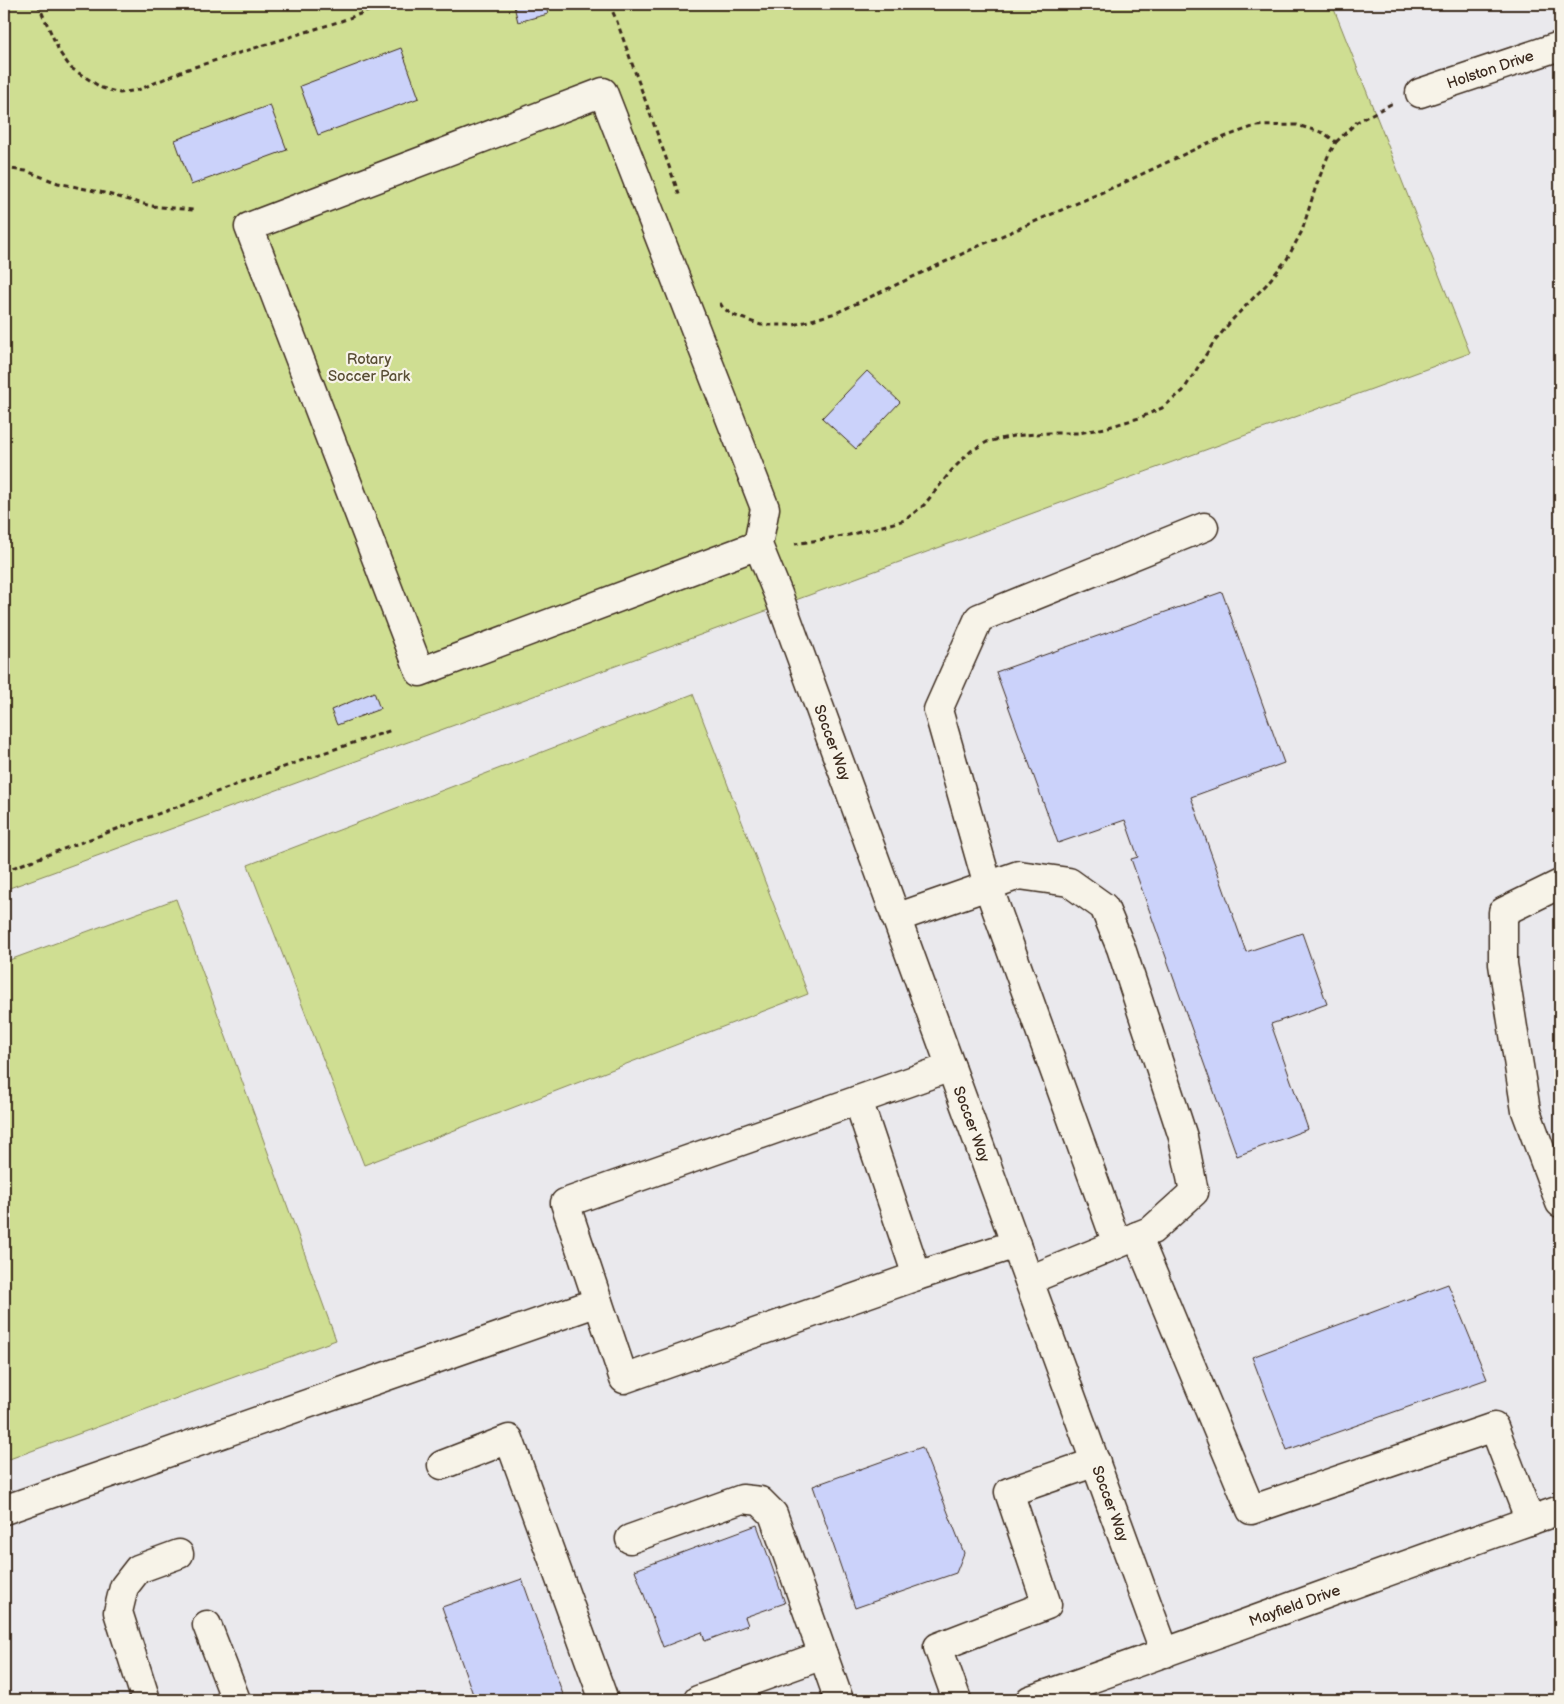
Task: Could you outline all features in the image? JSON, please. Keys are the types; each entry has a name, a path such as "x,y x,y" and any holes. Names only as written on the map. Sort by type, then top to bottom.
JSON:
{"street":[{"name":"Holston Drive","path":"1420,93 1560,46"},
{"path":"602,92 765,508 758,545 420,672 248,227 602,92"},
{"path":"1204,527 979,618 938,710 988,886 1127,1240 1251,1510 1494,1427 1530,1520"},
{"name":"Soccer Way","path":"758,545 778,594 1166,1653"},
{"path":"896,918 1019,875 1070,882 1104,907 1121,948 1183,1137 1194,1192 1152,1230 1029,1280"},
{"path":"1560,884 1503,912 1503,964 1526,1111 1560,1203"},
{"path":"951,1067 565,1203 624,1379 917,1276 1016,1244"},
{"path":"858,1100 917,1276"},
{"path":"4,1510 598,1302"},
{"path":"442,1465 509,1439 604,1700"},
{"path":"957,1700 938,1647 1047,1605 1009,1492 1096,1462"},
{"path":"630,1540 742,1499 760,1501 773,1514 839,1700"},
{"name":"Mayfield Drive","path":"1030,1700 1085,1691 1166,1653 1560,1510"},
{"path":"146,1700 118,1612 124,1587 138,1569 179,1554"},
{"path":"207,1625 236,1700"},
{"path":"698,1700 823,1655"}],"path":[{"path":"38,4 60,53 71,68 102,88 120,93 138,90 188,69 341,21 386,4"},
{"path":"609,4 680,199"},
{"path":"795,544 849,535 905,520 924,505 952,470 971,451 987,442 1013,436 1088,432 1139,418 1162,408 1183,391 1212,344 1287,259 1302,231 1316,186 1336,142 1357,122 1388,105 1420,93"},
{"path":"718,300 723,308 733,315 761,325 794,325 836,313 1208,143 1255,126 1297,125 1324,132 1336,142"},
{"path":"4,168 26,171 58,183 151,206 193,210"},
{"path":"4,871 302,761 392,730"}],"green space":[{"name":"Rotary Soccer Park","path":"4,4 1332,4 1470,353 4,890"},
{"path":"693,694 808,994 364,1165 248,865"},
{"path":"176,899 336,1340 4,1461 4,962"}],"building":[{"path":"545,4 548,14 518,22 514,6"},
{"path":"401,48 419,98 318,135 300,86"},
{"path":"270,105 287,150 191,185 175,140"},
{"path":"867,371 900,402 856,449 822,418"},
{"path":"1222,592 1284,763 1191,797 1246,952 1302,933 1327,1004 1271,1024 1308,1129 1237,1156 1131,859 1138,857 1125,820 1058,843 996,672"},
{"path":"374,692 380,709 337,725 331,710"},
{"path":"1448,1284 1487,1379 1287,1450 1252,1357"},
{"path":"922,1447 964,1553 956,1573 855,1608 813,1486"},
{"path":"757,1525 785,1603 745,1617 748,1625 705,1641 702,1632 663,1647 635,1570"},
{"path":"522,1579 565,1700 475,1700 442,1607"}]}
